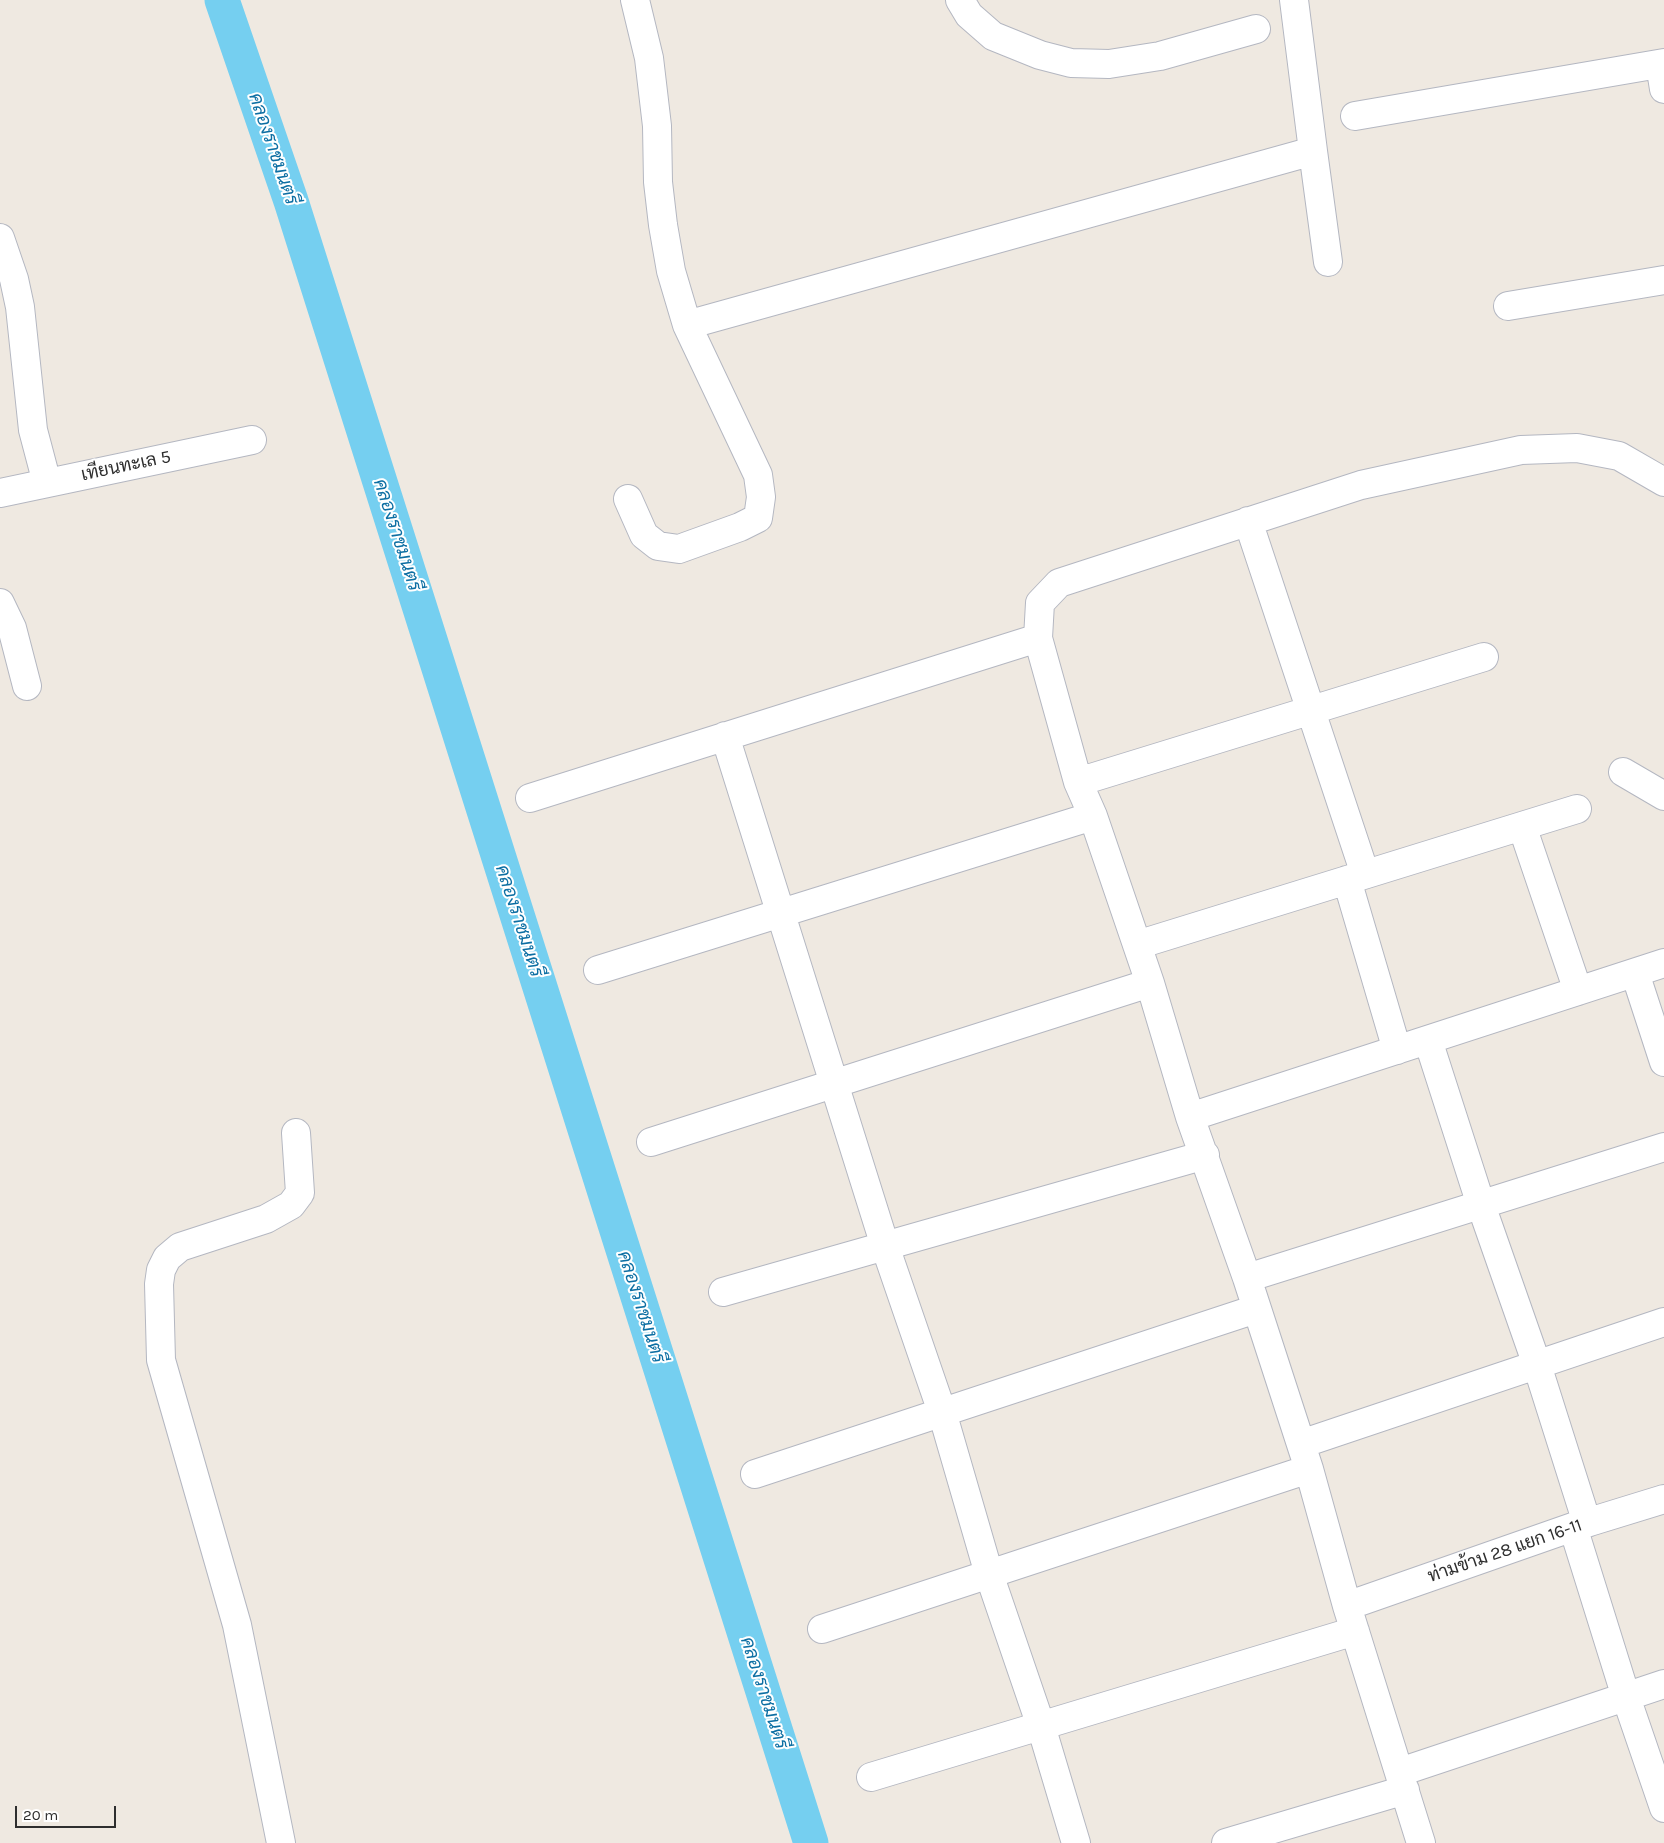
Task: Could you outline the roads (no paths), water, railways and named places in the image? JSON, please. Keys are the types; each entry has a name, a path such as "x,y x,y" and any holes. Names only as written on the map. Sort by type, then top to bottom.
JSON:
{"street":[{"path":"628,499 644,535 658,546 679,549 740,527 758,518 761,497 758,475 687,325 671,271 662,225 656,126 649,58 635,0"},
{"path":"960,0 969,15 993,36 1040,55 1071,63 1108,64 1160,56 1256,29"},
{"path":"1294,0 1328,262"},
{"path":"1355,116 1663,72"},
{"path":"687,325 1313,151"},
{"path":"0,238 14,279 20,307 33,430 47,483"},
{"path":"1508,306 1664,280"},
{"name":"เทียนทะเล 5","path":"0,493 252,440"},
{"path":"1421,1843 1351,1619 1305,1456 1205,1155 1190,1117 1137,945 1092,816 1078,782 1038,638 1040,603 1059,583 1361,485 1521,450 1577,448 1619,456 1664,482"},
{"path":"1248,521 1310,710 1356,877 1397,1050"},
{"path":"0,603 12,628 27,686"},
{"path":"530,798 1038,638"},
{"path":"1078,782 1484,657"},
{"path":"725,736 885,1246 942,1412 989,1574 1041,1726 1076,1843"},
{"path":"1623,772 1664,796"},
{"path":"1137,945 1577,809"},
{"path":"598,970 1092,816"},
{"path":"1522,826 1578,991"},
{"path":"1190,1117 1664,963"},
{"path":"1635,973 1664,1062"},
{"path":"651,1142 1150,984"},
{"path":"1428,1040 1481,1205 1537,1365 1626,1697 1664,1808"},
{"path":"281,1843 237,1625 161,1360 160,1284 161,1270 167,1258 180,1247 266,1219 291,1205 300,1193 296,1133"},
{"path":"1246,1278 1664,1147"},
{"path":"723,1292 1205,1155"},
{"path":"755,1474 1256,1309"},
{"path":"822,1629 989,1574 1305,1456 1537,1365 1664,1322"},
{"name":"ท่ามข้าม 28 แยก 16-11","path":"872,1777 1041,1726 1351,1619 1580,1525 1664,1499"},
{"path":"1226,1843 1402,1781 1664,1684"}],"waterway":[{"name":"คลองราชมนตรี","path":"222,0 291,201 811,1843"}]}
